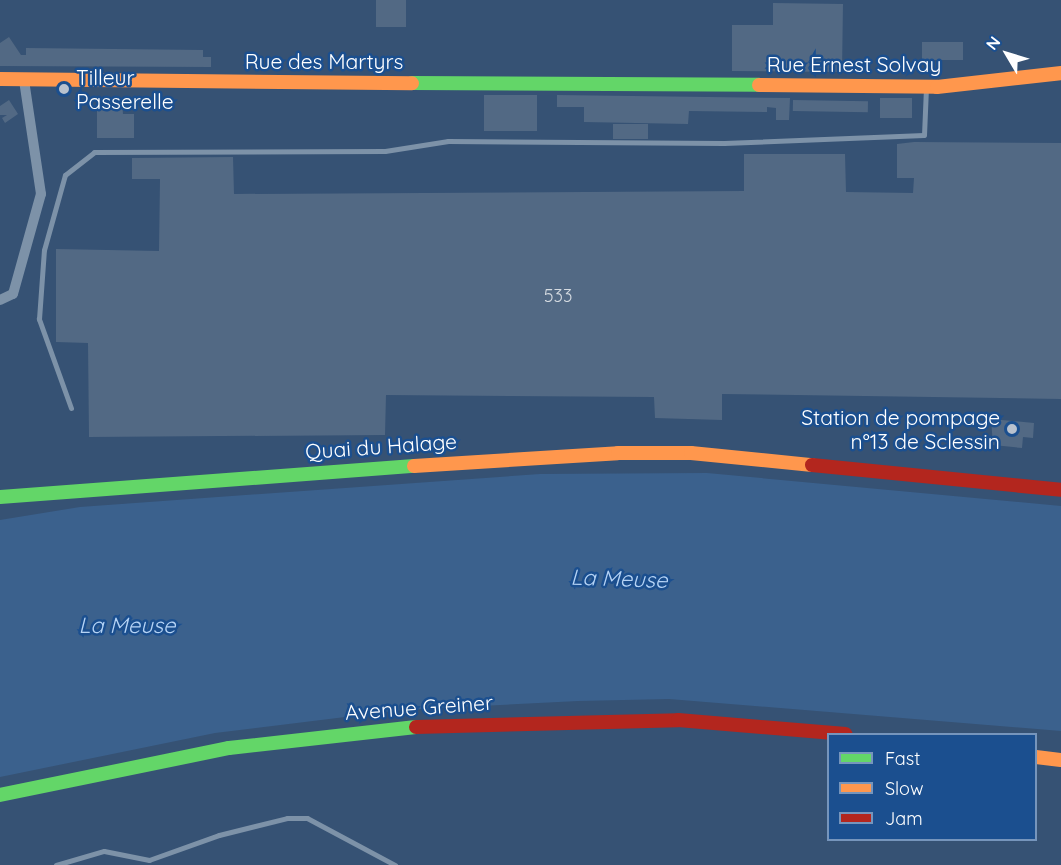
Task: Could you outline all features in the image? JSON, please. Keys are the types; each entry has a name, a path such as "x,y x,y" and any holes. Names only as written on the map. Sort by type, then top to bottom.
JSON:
{"main road":[{"name":"Rue Ernest Solvay","path":"647,85 926,87 1061,73"},
{"name":"Rue des Martyrs","path":"0,80 647,85"},
{"name":"Quai du Halage","path":"0,497 127,484 618,453 765,457 1061,490"},
{"name":"Avenue Greiner","path":"0,795 229,748 430,726 678,720 827,733"},
{"path":"1037,757 1061,760"}],"street":[{"path":"0,300 13,294 41,194 24,80"}],"lane":[{"path":"71,408 39,319 44,250 65,176 94,152 385,151 448,141 724,142 924,135 926,87"},
{"path":"56,865 104,851 150,860 219,835 286,818 307,818 395,865"}],"water":[{"name":"La Meuse","path":"707,473 1061,506 1061,731 669,699 578,701 402,710 215,733 0,777 0,520 80,507 540,474"}],"building":[{"path":"376,0 406,0 406,27 376,27"},
{"path":"773,3 843,4 842,72 732,71 732,25 773,25"},
{"path":"9,37 21,55 26,55 26,48 203,50 203,57 211,57 211,67 0,66 0,43"},
{"path":"922,42 963,42 963,60 922,60"},
{"path":"484,95 537,95 537,131 484,131"},
{"path":"557,95 790,98 789,120 776,120 776,108 767,107 767,112 689,111 688,124 584,122 584,107 557,107"},
{"path":"880,98 912,98 912,118 880,118"},
{"path":"9,100 18,114 5,123 2,118 7,115 0,115 0,106"},
{"path":"793,100 868,101 868,112 793,111"},
{"path":"97,101 122,101 123,114 134,114 134,138 97,138"},
{"path":"613,124 648,124 648,139 613,139"},
{"path":"914,142 1061,143 1061,399 722,394 722,420 655,418 654,397 386,395 385,435 89,437 88,343 56,342 56,249 159,251 160,179 132,179 132,158 233,157 234,194 744,191 744,154 845,154 846,192 913,193 914,178 897,178 897,144"},
{"name":"Station de pompage n°13 de Sclessin","path":"991,419 1034,423 1033,438 1023,437 1022,448 993,445"}],"traffic: fast":[{"path":"412,83 759,85"},
{"path":"0,497 414,466"},
{"path":"0,795 229,748 416,727"}],"traffic: slow":[{"path":"759,85 937,87 1061,73"},
{"path":"0,79 412,83"},
{"path":"414,466 618,453 691,453 812,465"},
{"path":"1037,757 1061,760"}],"traffic: jam":[{"path":"812,465 1061,490"},
{"path":"416,727 678,720 833,733"}],"place":[{"name":"Tilleur Passerelle","path":"64,89"},
{"name":"Station de pompage n°13 de Sclessin","path":"1012,429"}]}
